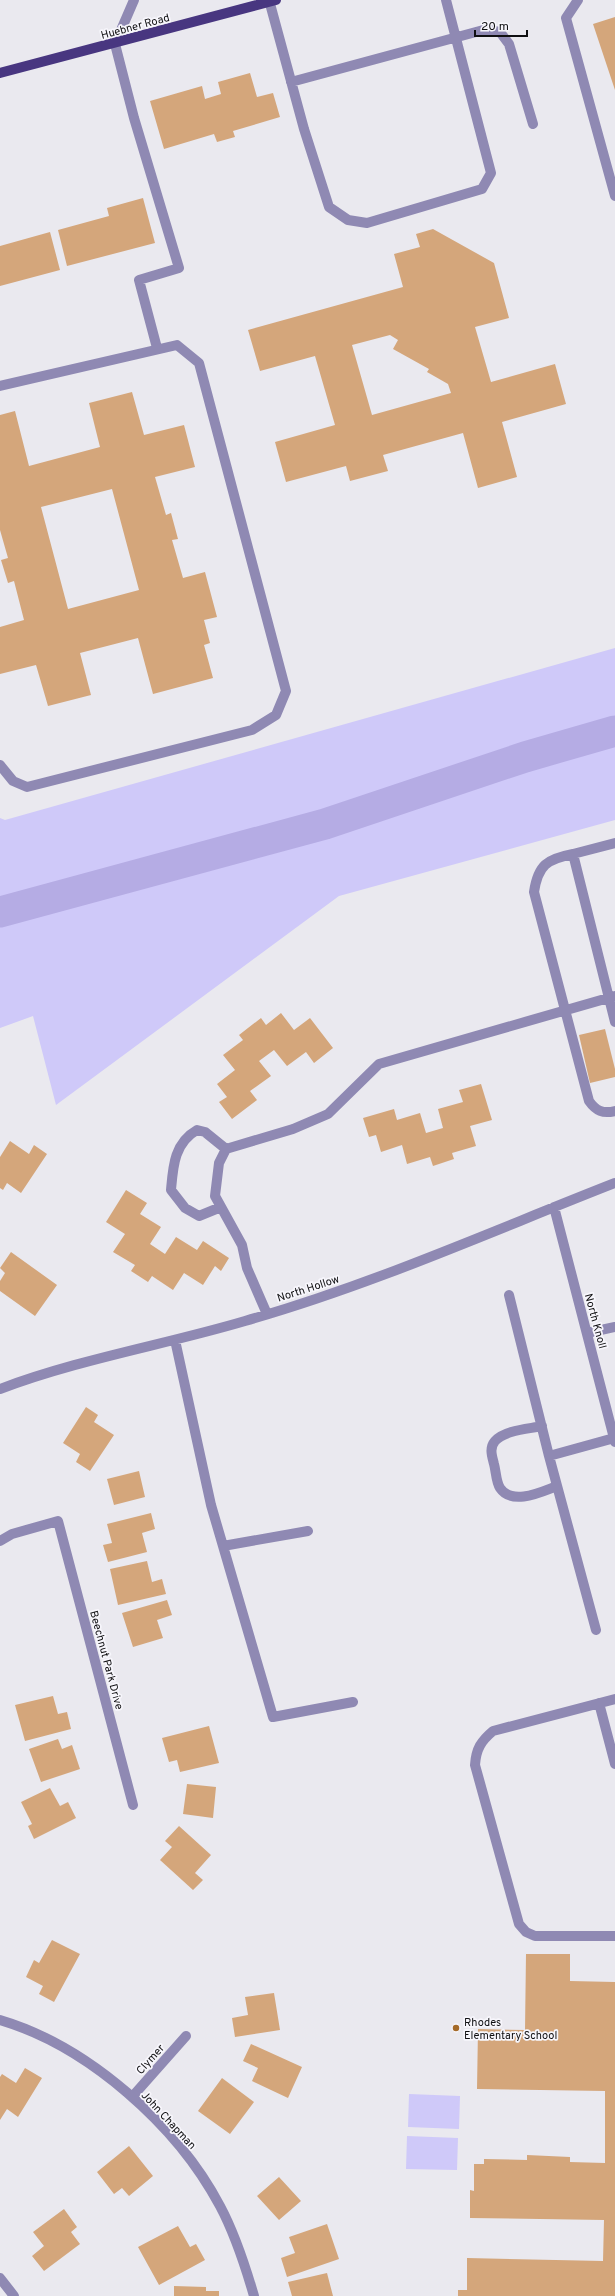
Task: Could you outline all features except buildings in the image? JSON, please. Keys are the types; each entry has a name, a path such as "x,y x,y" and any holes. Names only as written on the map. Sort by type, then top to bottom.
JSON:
{"main road":[{"name":"Huebner Road","path":"0,73 115,44 272,1"}],"street":[{"path":"134,0 115,44 134,118 179,268 139,280 157,348"},
{"path":"272,1 291,82 329,207 348,220 367,223 482,189 492,173 446,0"},
{"path":"578,0 566,18 615,196"},
{"path":"291,82 487,29 500,32 509,44 533,124"},
{"path":"0,386 157,348 177,345 199,363 286,690 276,715 252,730 27,787 13,781 0,765"},
{"path":"615,843 554,858 543,867 536,880 534,892 589,1101 594,1107 604,1113 615,1111"},
{"path":"573,854 612,997 615,1022"},
{"path":"267,1314 248,1268 242,1245 215,1196 218,1163 226,1148 293,1129 328,1114 379,1064 612,997"},
{"path":"221,1207 199,1216 185,1208 171,1190 174,1157 188,1136 197,1130 205,1132 226,1148"},
{"name":"North Hollow","path":"0,1389 54,1372 267,1314 419,1262 615,1183"},
{"name":"North Knoll","path":"554,1207 615,1440"},
{"path":"509,1295 549,1456 596,1630"},
{"path":"587,1332 615,1327"},
{"path":"175,1340 211,1505 273,1717 353,1702"},
{"path":"542,1426 502,1435 495,1441 491,1453 499,1487 506,1494 515,1497 527,1496 557,1486"},
{"path":"549,1456 615,1440"},
{"name":"Beechnut Park Drive","path":"0,1541 12,1534 58,1521 133,1806"},
{"path":"223,1546 308,1531"},
{"path":"615,1699 493,1731 481,1741 476,1753 475,1765 519,1924 526,1932 535,1936 615,1936"},
{"path":"599,1703 615,1764"},
{"name":"John Chapman","path":"0,2020 44,2037 78,2056 132,2097 147,2111 205,2180 231,2229 242,2256 254,2296"},
{"name":"Clymer","path":"132,2097 186,2036"},
{"path":"0,2278 14,2296"}],"shaded area":[{"path":"615,648 615,820 339,896 56,1105 33,1016 0,1028 0,818 5,820"},
{"path":"409,2094 460,2096 459,2129 408,2127"},
{"path":"407,2136 458,2138 457,2170 406,2169"}],"waterway":[{"path":"0,912 325,824 525,757 615,731"}],"place":[{"name":"Rhodes Elementary School","path":"456,2028"}]}
